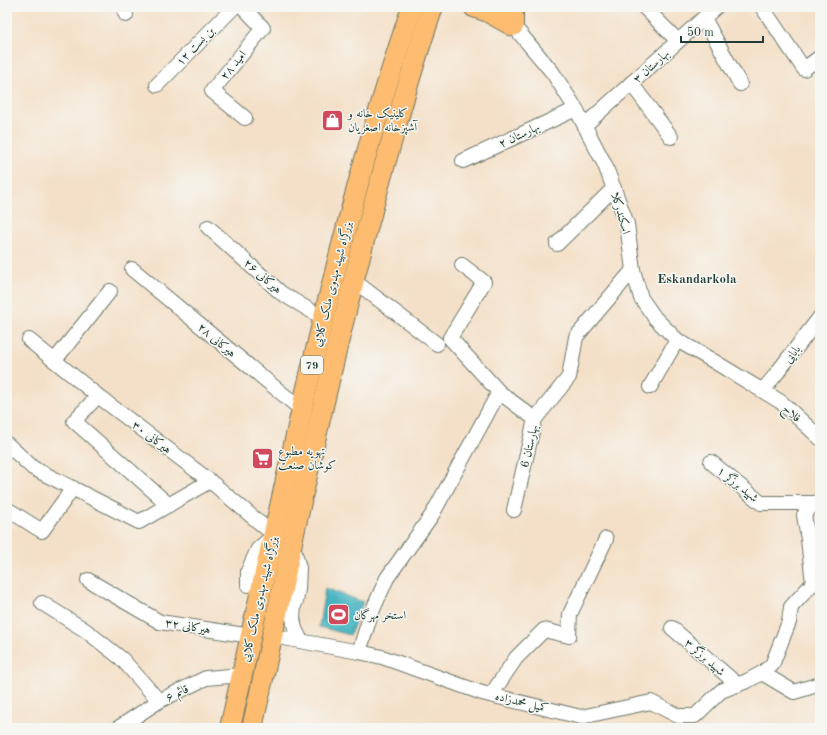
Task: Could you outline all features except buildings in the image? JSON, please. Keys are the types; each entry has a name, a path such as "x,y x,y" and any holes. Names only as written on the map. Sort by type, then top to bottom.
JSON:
{"highway":[{"name":"بزرگراه شهید مهدوی ملک کلایی","path":"230,728 323,318 364,160 412,7"},
{"path":"474,7 512,16"},
{"name":"بزرگراه شهید مهدوی ملک کلایی","path":"252,728 292,542 353,280 400,111 434,8"}],"street":[{"name":"بن بست ۱۲","path":"157,86 234,7"},
{"name":"امید ۲۸","path":"242,7 263,28 212,91 245,118"},
{"name":"اسکندرکلا","path":"498,7 512,16 553,74 576,109 605,165 627,224 633,270 641,298 655,318 677,340 762,390"},
{"path":"644,7 678,41"},
{"name":"بهارستان ۳","path":"585,125 716,7"},
{"path":"762,7 804,69 820,57"},
{"path":"704,18 740,84"},
{"path":"631,83 671,137"},
{"name":"بهارستان ۲","path":"463,161 576,109"},
{"path":"557,244 614,188"},
{"name":"هیرکانی ۲۶","path":"208,227 281,293 323,318"},
{"path":"462,265 484,282 450,338 499,392 535,419"},
{"name":"هیرکانی ۲۸","path":"132,269 302,410"},
{"name":"بهارستان 6","path":"514,510 535,419 569,377 576,337 633,270"},
{"path":"353,280 437,344"},
{"path":"55,360 110,290"},
{"name":"بابایی","path":"762,390 774,378 820,317"},
{"name":"هیرکانی ۳۰","path":"29,340 98,396 210,482 274,535"},
{"path":"650,387 677,340"},
{"name":"فلاح","path":"762,390 781,402 820,438"},
{"path":"359,652 372,614 387,578 432,515 499,392"},
{"path":"98,396 74,422 169,505"},
{"path":"7,444 34,468 139,522 210,482"},
{"name":"شهید برزگر ۱","path":"711,462 761,504 817,502"},
{"path":"7,509 42,531 72,488"},
{"name":"کمیل محمدزاده","path":"273,636 382,657 491,695 579,722 651,702 681,722 695,716 721,690 747,682 772,665 788,622 791,607 813,583 804,515 817,502"},
{"path":"248,585 248,571 258,549 274,535"},
{"path":"491,695 516,658 544,630 569,636 570,614 606,538"},
{"path":"292,542 298,568 298,589 294,605 293,618 295,629 301,641"},
{"name":"هیرکانی ۳۲","path":"88,580 160,622 251,636"},
{"path":"42,603 85,630 122,659 159,701"},
{"name":"شهید برزگر ۳","path":"672,628 738,685"},
{"path":"762,673 794,692 820,684"},
{"name":"قائم ۶","path":"118,728 159,701 206,678 242,675"}],"water":[{"name":"استخر مهرگان","path":"325,588 363,602 350,635 319,627"}],"place":[{"name":"کلینیک خانه و آشپزخانه اصغریان","path":"332,120"},
{"name":"تهویه مطبوع کوشان صنعت","path":"262,458"},
{"name":"استخر مهرگان","path":"339,615"}],"district":[{"name":"Eskandarkola","path":"697,278"}]}
